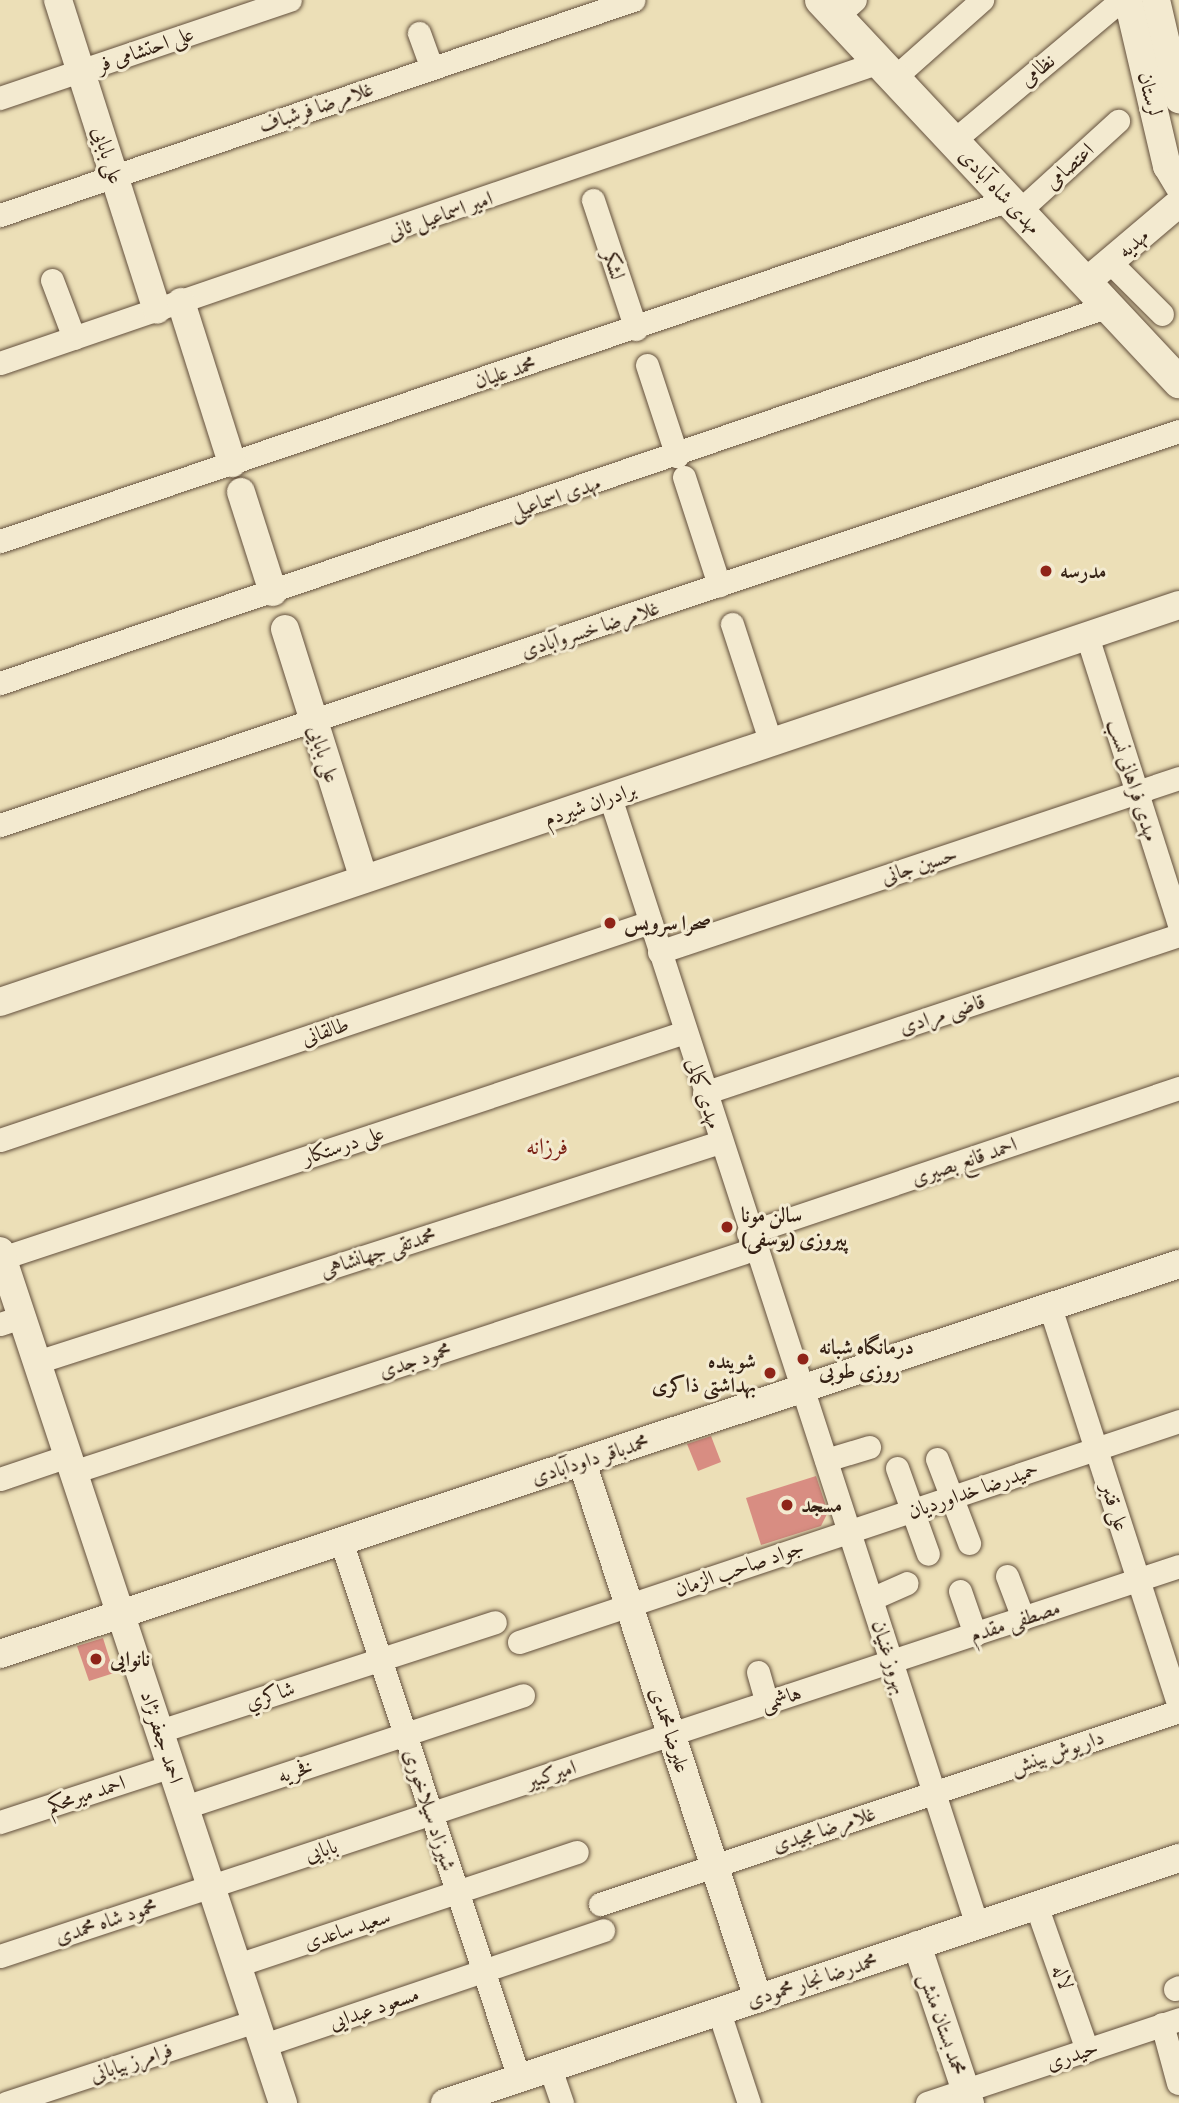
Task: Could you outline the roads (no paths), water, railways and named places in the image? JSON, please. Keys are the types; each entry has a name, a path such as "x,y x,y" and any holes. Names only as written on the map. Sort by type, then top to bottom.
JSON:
{"main road":[{"name":"مهدی شاه آبادی","path":"838,5 887,70 953,141 1109,306 1168,358 1179,382"}],"street":[{"name":"علی بابایی","path":"58,0 114,176 232,463"},
{"name":"علی احتشامی فر","path":"0,98 290,0"},
{"name":"غلامرضا فرشباف","path":"0,215 633,0"},
{"path":"887,70 982,0"},
{"name":"نظامی","path":"953,141 1121,0"},
{"name":"لرستان","path":"1128,0 1167,166 1179,186"},
{"name":"لرستان","path":"1156,0 1172,36 1179,99"},
{"path":"419,33 432,68"},
{"name":"امیر اسماعیل ثانی","path":"0,363 887,70"},
{"name":"اعتصامی","path":"1014,206 1118,121"},
{"name":"لشكر","path":"593,200 636,329"},
{"name":"مهدیه","path":"1086,282 1179,203"},
{"name":"محمد علیان","path":"0,541 1014,206"},
{"path":"1111,263 1162,314"},
{"path":"52,280 74,338"},
{"name":"مهدی اسماعیلی","path":"0,683 273,592 680,466 1109,306"},
{"path":"647,365 719,586"},
{"name":"غلامرضا خسروآبادی","path":"0,825 1179,431"},
{"path":"242,492 273,592"},
{"name":"برادران شیردم","path":"0,1002 1179,605"},
{"path":"732,624 771,743"},
{"name":"علی بابایی","path":"285,628 364,879"},
{"name":"مهدی فراهانی نسب","path":"1087,636 1179,924"},
{"name":"حسین جانی","path":"659,952 1179,778"},
{"name":"مهدی کمالی","path":"610,797 704,1094 803,1388"},
{"name":"طالقانی","path":"0,1140 650,922"},
{"name":"قاضی مرادی","path":"704,1094 1179,935"},
{"name":"علی درستکار","path":"1,1254 685,1032"},
{"name":"احمد قانع بصیری","path":"753,1240 1179,1088"},
{"name":"محمدتقی جهانشاهی","path":"37,1362 720,1142"},
{"name":"محمود جدی","path":"0,1479 71,1464 753,1240"},
{"name":"احمد جعفرنژاد","path":"1,1254 11,1321 37,1362 283,2103"},
{"name":"محمدباقر داودآبادی","path":"0,1654 1179,1264"},
{"name":"علی قنبر","path":"1051,1307 1179,1709"},
{"name":"بهروز غنیان","path":"803,1388 977,1925"},
{"name":"حمیدرضا خداوردیان","path":"849,1531 911,1512 949,1495 1179,1421"},
{"path":"826,1460 869,1447"},
{"path":"937,1459 969,1544"},
{"name":"علیرضا محمدی","path":"582,1462 758,1999"},
{"path":"897,1468 928,1554"},
{"name":"جواد صاحب الزمان","path":"519,1642 849,1531"},
{"name":"شیرزاد سیلاخوری","path":"341,1541 519,2078"},
{"name":"مصطفی مقدم","path":"891,1662 1179,1566"},
{"path":"1007,1576 1023,1618"},
{"path":"871,1599 908,1583"},
{"path":"960,1591 975,1634"},
{"name":"شاكري","path":"160,1731 495,1622"},
{"name":"هاشمی","path":"671,1735 891,1662"},
{"path":"758,1672 767,1703"},
{"name":"فخریه","path":"185,1807 523,1695"},
{"name":"داریوش بینش","path":"934,1793 1179,1709"},
{"name":"امیرکبیر","path":"431,1814 671,1735"},
{"name":"احمد میرمحکم","path":"0,1822 171,1766"},
{"name":"غلامرضا مجیدی","path":"600,1904 934,1793"},
{"name":"بابایی","path":"211,1886 431,1814"},
{"name":"سعید ساعدی","path":"237,1965 577,1852"},
{"name":"محمدرضا نجار محمودی","path":"445,2103 1179,1858"},
{"name":"محمود شاه محمدی","path":"0,1956 211,1886"},
{"name":"لاله","path":"1036,1905 1087,2050"},
{"name":"مسعود عبدایی","path":"260,2033 483,1971 603,1930"},
{"name":"محمد بستان منش","path":"917,1945 968,2097"},
{"path":"719,2012 749,2103"},
{"path":"1171,2022 1178,2083"},
{"name":"حیدری","path":"927,2103 968,2097 1087,2050 1171,2022"},
{"name":"فرامرز بیابانی","path":"6,2103 260,2033"},
{"path":"550,2068 562,2103"}],"place":[{"name":"مدرسه","path":"1046,571"},
{"name":"صحرا سرویس","path":"610,923"},
{"name":"سالن مونا پیروزی (یوسفی)","path":"727,1227"},
{"name":"درمانگاه شبانه روزی طوبی","path":"803,1359"},
{"name":"شوینده بهداشتی ذاکری","path":"770,1373"},
{"name":"مسجد","path":"787,1505"},
{"name":"نانوایی","path":"96,1659"}],"district":[{"name":"فرزانه","path":"547,1147"}]}
